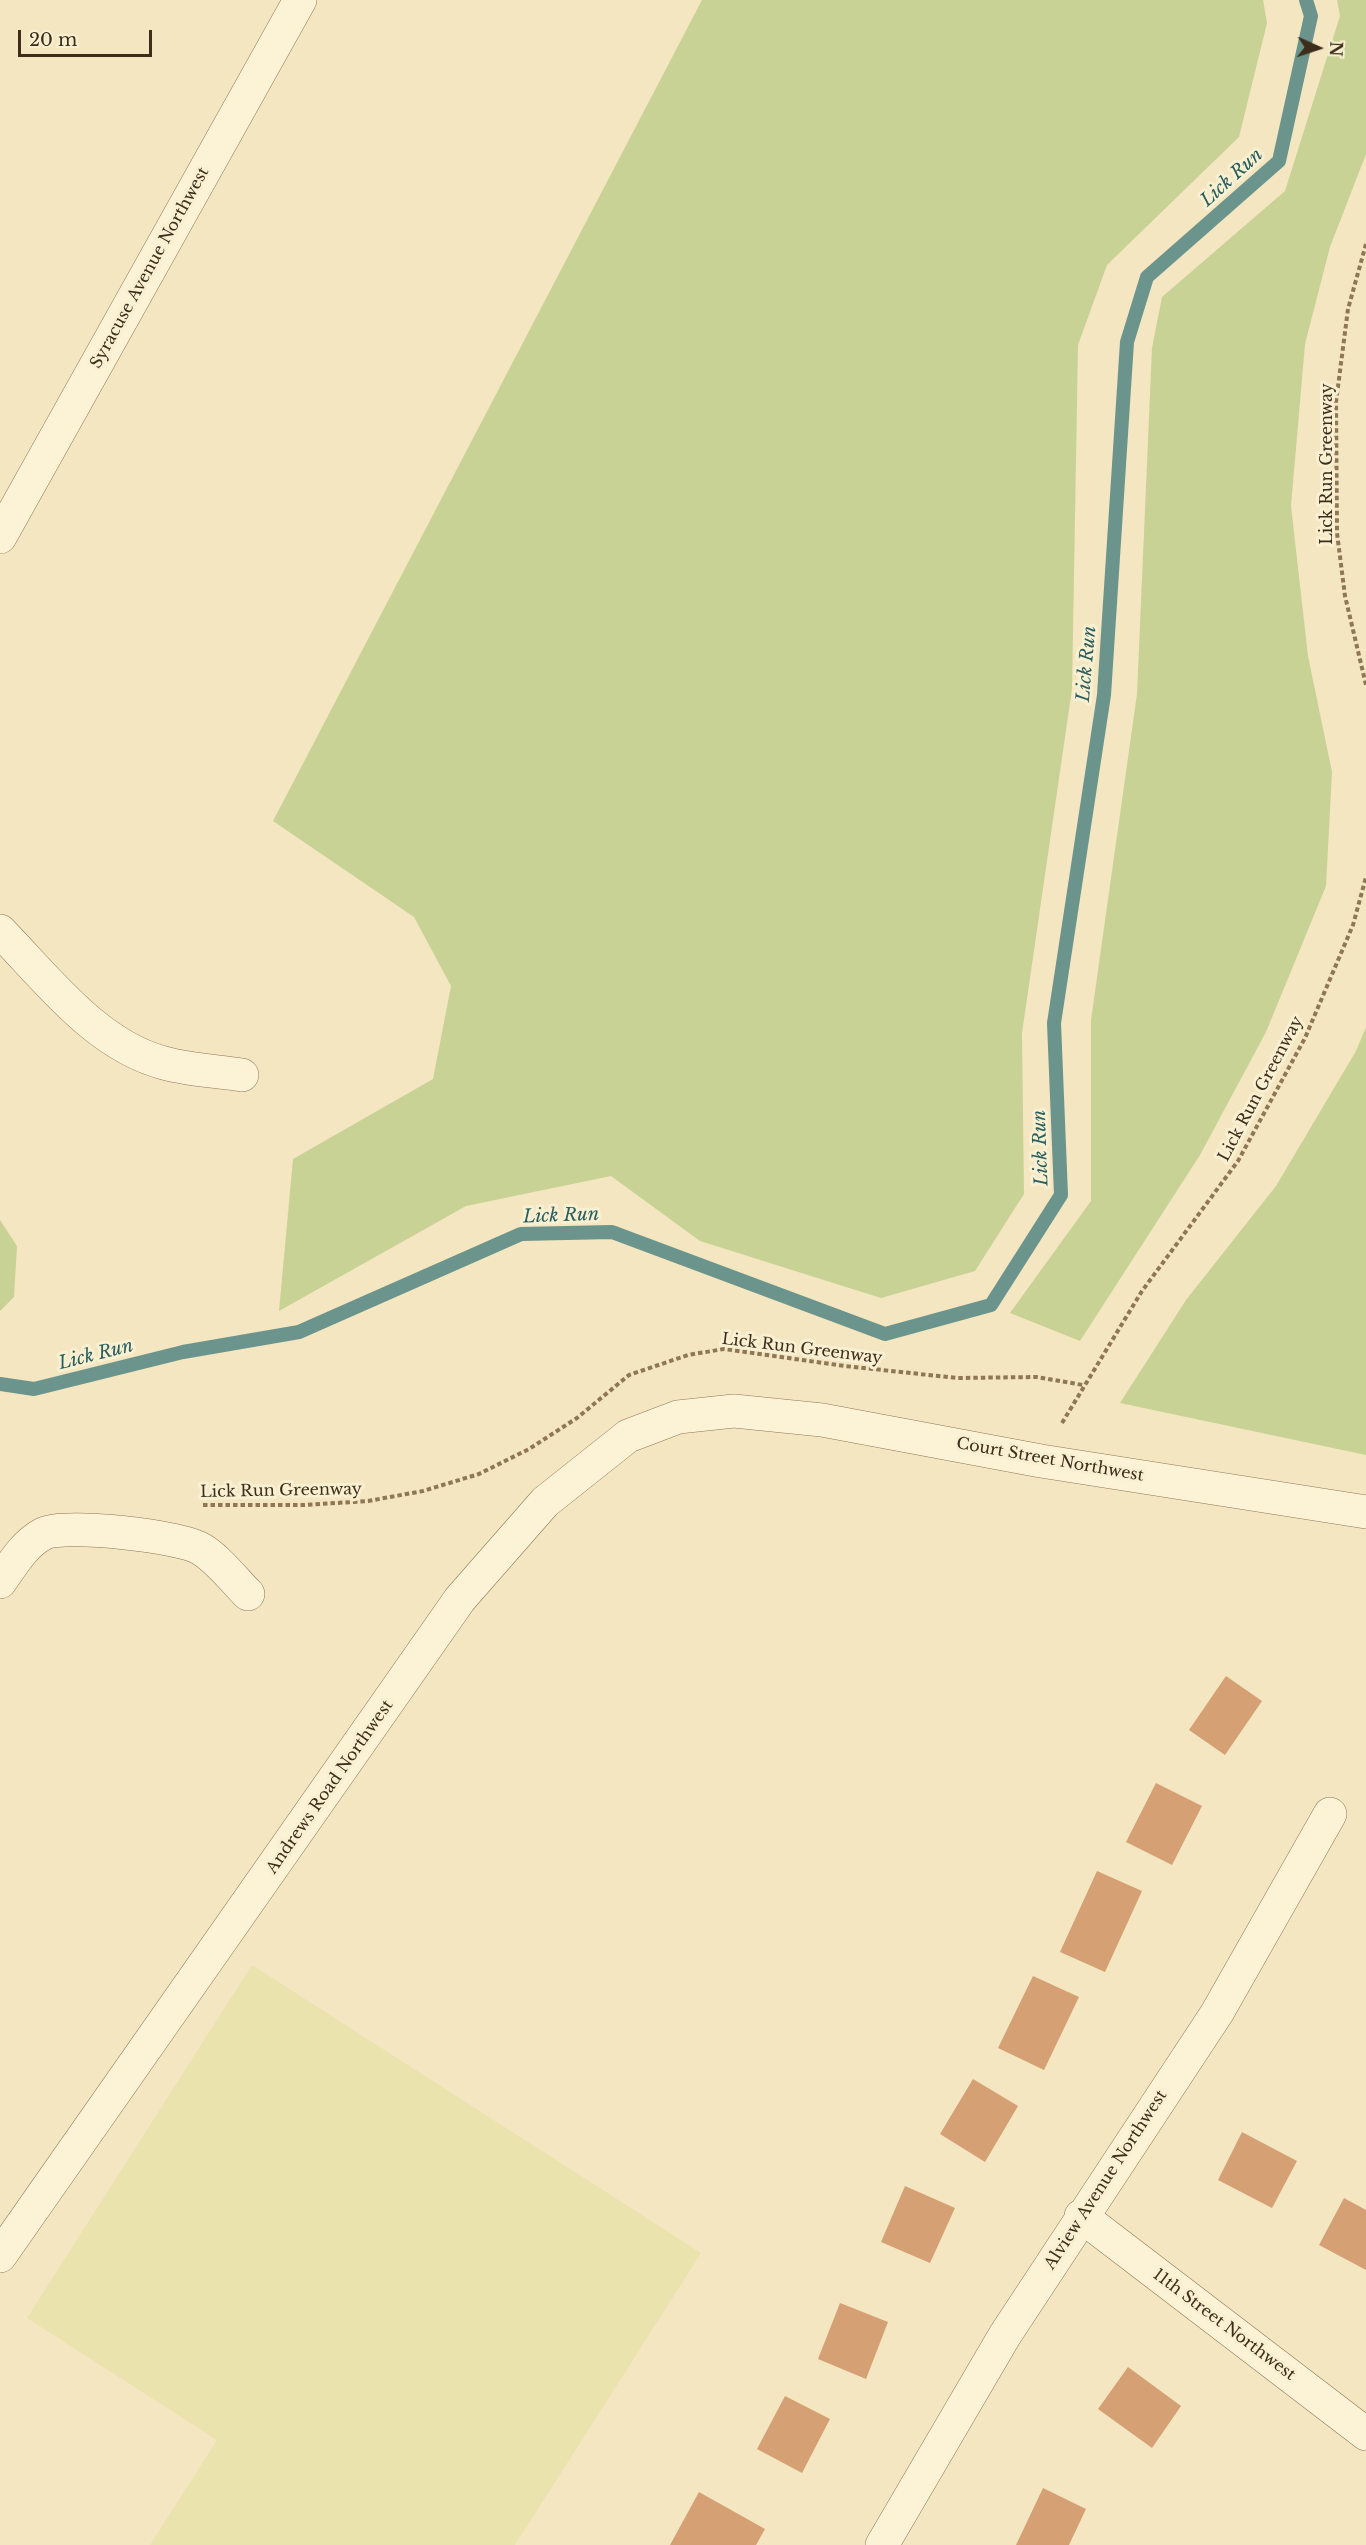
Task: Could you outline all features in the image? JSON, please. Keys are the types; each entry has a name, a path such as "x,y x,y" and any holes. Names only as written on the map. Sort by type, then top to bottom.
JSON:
{"street":[{"name":"Syracuse Avenue Northwest","path":"0,537 300,0"},
{"path":"0,931 92,1024 128,1049 164,1063 242,1075"},
{"name":"Court Street Northwest","path":"734,1411 869,1427 1041,1461 1366,1512"},
{"name":"Andrews Road Northwest","path":"0,2256 460,1599 545,1502 628,1436 678,1417 734,1411"},
{"path":"0,1582 24,1549 43,1534 67,1528 176,1540 201,1549 248,1594"},
{"name":"Alview Avenue Northwest","path":"882,2545 1005,2336 1081,2216 1217,2013 1330,1814"},
{"name":"11th Street Northwest","path":"1081,2216 1366,2434"}],"path":[{"name":"Lick Run Greenway","path":"1366,244 1348,309 1336,402 1337,534 1345,596 1366,685"},
{"name":"Lick Run Greenway","path":"1041,1461 1083,1385 1142,1291 1238,1161 1305,1038 1353,925 1366,876"},
{"name":"Lick Run Greenway","path":"195,1505 304,1505 368,1501 423,1491 479,1474 529,1449 577,1418 629,1375 688,1355 724,1349 845,1366 957,1378 1035,1377 1083,1385"}],"shaded area":[{"path":"252,1965 701,2253 515,2545 150,2545 217,2440 27,2318"}],"green space":[{"path":"702,0 1263,0 1267,23 1239,137 1107,265 1078,345 1072,689 1022,1033 1024,1194 975,1271 881,1298 700,1241 611,1176 466,1206 279,1311 293,1159 433,1079 451,986 414,917 273,821"},
{"path":"1337,0 1366,0 1366,154 1330,247 1305,344 1291,506 1308,656 1332,772 1326,886 1266,1032 1200,1155 1080,1341 1010,1313 1091,1201 1091,1020 1137,694 1152,348 1162,297 1285,191 1340,16"},
{"path":"1366,1027 1366,1455 1120,1403 1186,1300 1276,1186 1356,1051"},
{"path":"0,1220 17,1246 14,1297 0,1311"}],"building":[{"path":"1226,1676 1262,1701 1225,1755 1189,1730"},
{"path":"1156,1783 1202,1806 1172,1865 1126,1842"},
{"path":"1097,1871 1142,1891 1105,1972 1060,1952"},
{"path":"1033,1976 1079,1997 1044,2070 998,2048"},
{"path":"973,2079 1018,2106 985,2162 940,2134"},
{"path":"1242,2132 1297,2161 1272,2208 1218,2180"},
{"path":"905,2186 955,2208 930,2263 881,2242"},
{"path":"1344,2198 1366,2210 1366,2270 1319,2245"},
{"path":"840,2303 888,2322 866,2379 818,2359"},
{"path":"1128,2367 1181,2406 1152,2448 1098,2409"},
{"path":"785,2396 830,2419 802,2473 757,2449"},
{"path":"1043,2488 1086,2509 1069,2545 1016,2545"},
{"path":"699,2492 765,2529 756,2545 670,2545"}],"waterway":[{"name":"Lick Run","path":"0,1384 34,1389 183,1352 299,1332 521,1234 612,1232 885,1334 991,1305 1061,1195 1054,1023 1104,695 1127,342 1147,277 1279,161 1311,16 1306,0"}]}
